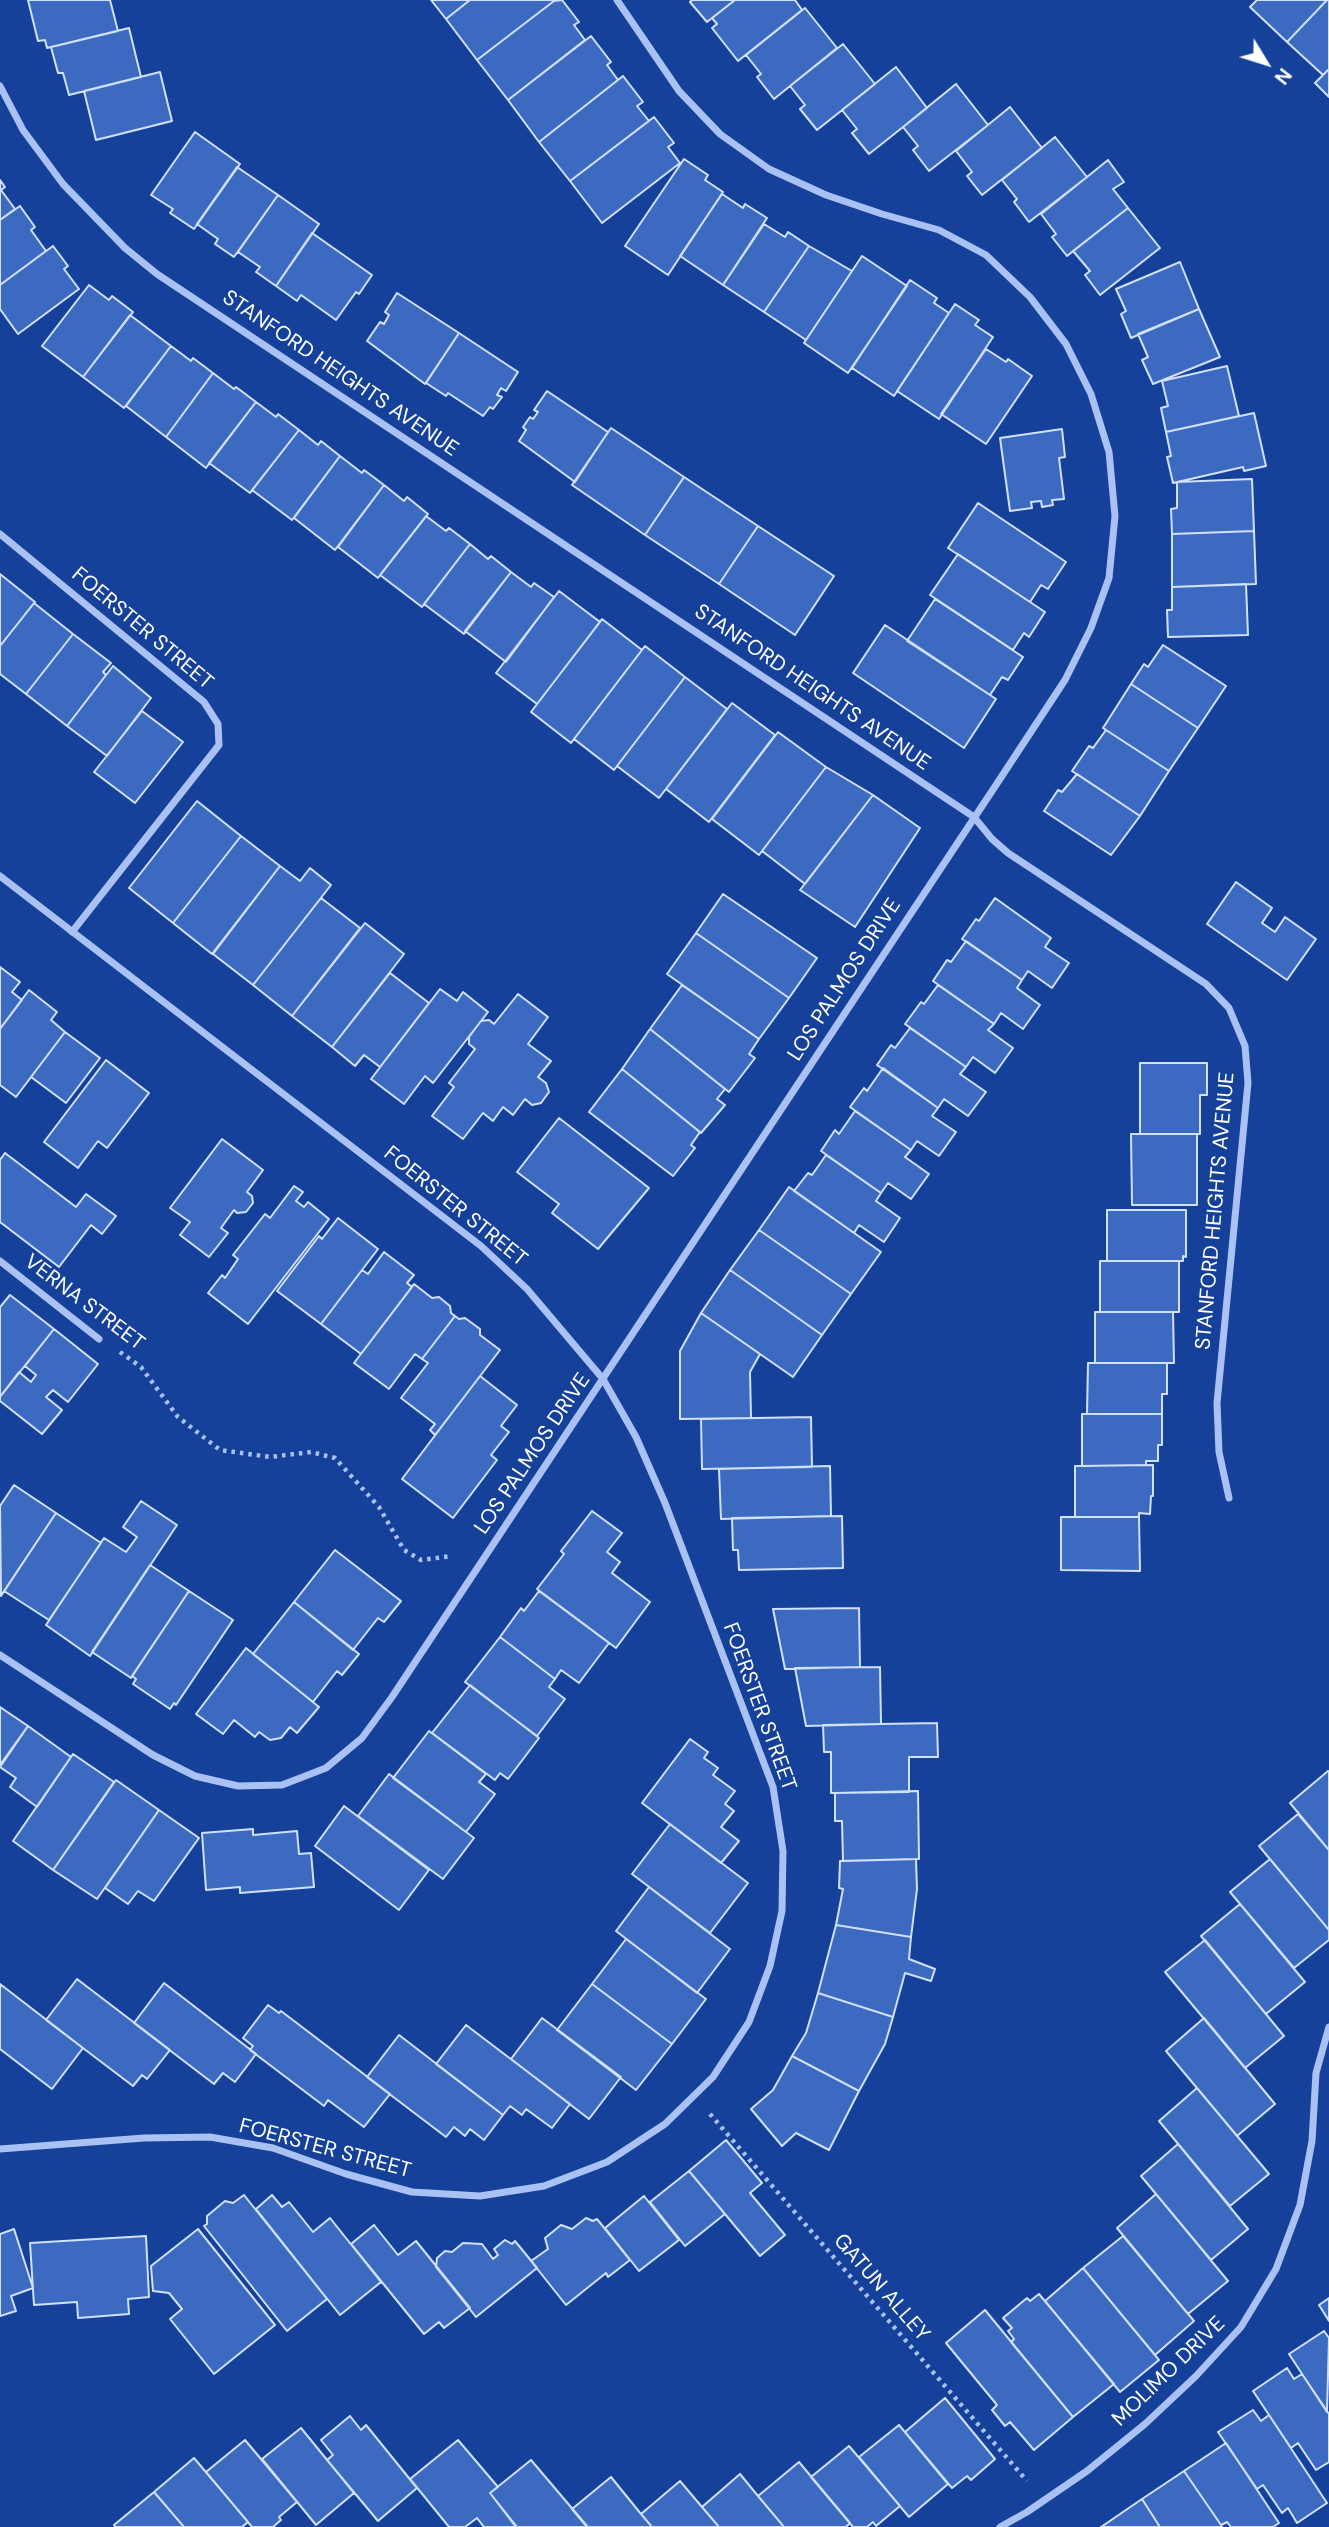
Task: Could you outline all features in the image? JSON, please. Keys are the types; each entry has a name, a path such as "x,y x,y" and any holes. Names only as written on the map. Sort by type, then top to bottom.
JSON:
{"street":[{"name":"LOS PALMOS DRIVE","path":"0,1655 153,1755 195,1776 238,1786 282,1785 326,1768 362,1738 478,1568 1065,680 1091,628 1109,578 1115,516 1109,452 1091,394 1066,344 1030,298 986,255 939,230 825,195 769,169 720,134 679,91 617,0"},
{"name":"STANFORD HEIGHTS AVENUE","path":"0,86 23,130 63,184 125,248 157,274 974,817 1008,853 1206,984 1228,1008 1245,1046 1248,1083 1217,1403 1219,1452 1228,1498"},
{"name":"FOERSTER STREET","path":"0,534 204,702 218,724 219,745 72,932"},
{"name":"FOERSTER STREET","path":"0,876 481,1246 527,1289 603,1379 650,1467 670,1516 773,1787 783,1851 782,1911 771,1966 749,2022 713,2077 665,2124 607,2162 544,2186 480,2196 412,2192 346,2175 273,2148 210,2137 144,2138 0,2149"},
{"name":"VERNA STREET","path":"0,1261 99,1339"},
{"name":"MOLIMO DRIVE","path":"1000,2527 1087,2471 1145,2424 1196,2376 1241,2327 1276,2269 1300,2205 1312,2141 1316,2073 1329,2027"}],"path":[{"name":"VERNA STREET","path":"99,1339 141,1367 178,1417 220,1450 270,1457 311,1452 335,1458 379,1507 404,1550 421,1560 454,1555 478,1568"},
{"name":"GATUN ALLEY","path":"694,2095 1044,2501"}],"building":[{"path":"28,0 110,0 118,31 47,48 45,40 38,41"},
{"path":"431,0 470,0 446,19"},
{"path":"470,0 554,1 477,60 446,19"},
{"path":"562,0 579,22 574,25 585,40 508,100 477,60 554,1"},
{"path":"735,0 707,22 690,2"},
{"path":"735,0 795,0 802,10 738,61 712,28 717,24 712,18"},
{"path":"1257,0 1327,0 1287,42 1250,7"},
{"path":"1327,0 1329,69 1323,75 1287,42"},
{"path":"805,8 837,48 774,99 757,77 761,74 746,55"},
{"path":"129,28 141,77 69,95 63,73 58,73 51,47"},
{"path":"591,36 611,62 607,65 618,80 539,142 508,100"},
{"path":"843,44 875,84 817,130 800,109 805,105 790,86"},
{"path":"896,67 927,108 869,154 852,133 857,129 842,110"},
{"path":"1329,69 1329,97 1315,83"},
{"path":"160,72 172,121 96,140 84,91"},
{"path":"623,76 643,102 637,106 649,121 570,181 539,142"},
{"path":"956,84 988,125 929,171 913,150 918,146 903,127"},
{"path":"1010,107 1042,148 982,195 967,176 972,172 956,151"},
{"path":"654,117 674,143 668,147 680,163 602,223 570,181"},
{"path":"195,132 240,164 194,229 170,213 173,209 151,195"},
{"path":"1055,137 1087,177 1029,222 1014,202 1017,199 1002,180"},
{"path":"684,159 708,175 705,180 723,192 668,275 625,246"},
{"path":"1108,160 1124,182 1113,189 1128,208 1067,256 1052,237 1056,234 1041,214"},
{"path":"237,167 278,195 234,257 215,244 218,239 197,224"},
{"path":"0,180 5,187 1,190 15,209 0,220"},
{"path":"722,194 743,208 745,204 767,218 723,285 680,256"},
{"path":"278,195 319,224 276,286 256,272 260,267 238,252"},
{"path":"20,206 35,227 31,230 46,251 0,285 0,220"},
{"path":"1128,208 1160,248 1100,295 1085,275 1090,271 1073,251"},
{"path":"764,224 785,237 788,232 809,246 764,312 723,285"},
{"path":"312,233 372,275 336,320 301,295 297,301 276,286"},
{"path":"53,246 68,266 64,269 79,289 18,334 0,309 0,285"},
{"path":"809,246 852,271 806,340 764,312"},
{"path":"862,256 907,286 848,373 804,343"},
{"path":"1180,262 1199,309 1131,338 1121,314 1126,311 1116,289"},
{"path":"910,280 937,298 934,303 949,313 894,396 852,368"},
{"path":"89,285 109,300 112,296 133,312 83,377 42,346"},
{"path":"397,293 459,333 425,384 367,341 380,322 384,324 389,315 385,312"},
{"path":"955,304 979,320 975,325 993,337 939,419 897,391"},
{"path":"1199,309 1220,357 1153,384 1142,360 1148,357 1138,334"},
{"path":"130,315 171,346 124,408 83,377"},
{"path":"459,333 518,372 506,391 501,388 497,395 502,397 493,409 490,407 483,416 448,393 446,396 426,383"},
{"path":"171,346 213,373 166,437 126,406"},
{"path":"986,349 1006,362 1008,359 1032,376 986,444 941,414"},
{"path":"1227,366 1239,416 1166,432 1161,408 1168,406 1162,381"},
{"path":"213,373 256,402 206,468 166,437"},
{"path":"547,391 608,432 575,482 519,441 526,430 523,427 530,417 533,419 538,412 534,410"},
{"path":"256,402 299,430 250,493 209,463"},
{"path":"1254,413 1266,466 1244,471 1243,467 1173,483 1167,457 1171,456 1166,432"},
{"path":"611,428 684,477 645,535 572,485"},
{"path":"1062,429 1065,457 1059,458 1064,499 1052,500 1053,505 1042,507 1041,501 1031,502 1032,508 1010,511 1000,438"},
{"path":"299,430 318,445 321,441 340,456 292,520 252,490"},
{"path":"340,456 384,485 335,550 294,518"},
{"path":"684,477 758,526 719,584 645,535"},
{"path":"1252,479 1254,531 1172,534 1171,509 1177,508 1177,482"},
{"path":"384,485 404,501 407,497 428,514 378,578 338,547"},
{"path":"978,503 1066,562 1048,589 1041,585 1030,602 948,548"},
{"path":"426,516 446,531 449,528 470,544 422,607 380,575"},
{"path":"758,526 834,576 795,635 719,584"},
{"path":"1254,531 1256,584 1172,587 1172,534"},
{"path":"470,544 488,559 491,556 511,572 464,634 424,604"},
{"path":"958,554 1045,612 1029,637 1024,633 1013,650 930,595"},
{"path":"511,572 531,587 534,583 554,597 506,662 465,631"},
{"path":"0,574 35,602 0,646"},
{"path":"1246,584 1248,635 1168,637 1167,610 1172,610 1172,587"},
{"path":"559,591 600,622 537,704 496,673"},
{"path":"935,599 1023,657 1008,680 1002,677 990,695 907,641"},
{"path":"34,603 73,634 26,694 0,674 0,646"},
{"path":"602,619 642,650 571,743 531,712"},
{"path":"885,625 996,699 964,748 853,673"},
{"path":"73,634 111,663 103,672 106,675 67,726 26,694"},
{"path":"1163,645 1226,686 1198,728 1131,684 1144,664 1148,667"},
{"path":"645,646 685,677 614,770 574,739"},
{"path":"113,666 151,698 107,756 67,726"},
{"path":"685,677 727,709 659,798 617,766"},
{"path":"1131,684 1198,728 1169,771 1103,728"},
{"path":"732,703 775,735 709,822 666,789"},
{"path":"142,711 183,742 135,803 94,772"},
{"path":"1106,730 1169,771 1140,816 1072,771 1089,746 1093,748"},
{"path":"778,732 826,767 759,855 712,819"},
{"path":"826,767 873,795 805,884 762,851"},
{"path":"1077,774 1140,816 1111,855 1044,811 1058,790 1062,792"},
{"path":"873,795 920,828 855,927 800,890"},
{"path":"197,801 241,836 173,923 129,888"},
{"path":"241,836 280,866 212,954 173,923"},
{"path":"280,866 300,881 310,868 331,885 253,985 213,954"},
{"path":"1236,882 1272,908 1262,923 1275,932 1285,917 1316,939 1287,980 1207,924"},
{"path":"723,894 817,958 789,998 696,933"},
{"path":"321,898 360,928 292,1016 253,985"},
{"path":"995,898 1051,938 1045,947 1069,963 1052,988 1028,971 1022,980 962,939"},
{"path":"365,923 404,954 332,1047 292,1016"},
{"path":"696,933 789,998 759,1039 667,974"},
{"path":"966,941 1022,980 1017,988 1040,1005 1023,1029 1001,1013 994,1024 933,981 947,960 951,962"},
{"path":"0,967 20,982 12,992 22,1000 0,1029"},
{"path":"390,973 429,1003 380,1067 364,1055 355,1066 332,1047"},
{"path":"682,985 759,1039 749,1054 755,1058 729,1092 650,1029"},
{"path":"938,985 994,1024 988,1030 1013,1048 995,1073 973,1057 966,1067 905,1024"},
{"path":"440,989 457,1001 463,992 488,1012 433,1083 425,1076 404,1104 371,1079"},
{"path":"29,990 57,1012 51,1020 65,1032 16,1097 0,1085 0,1029"},
{"path":"518,994 548,1017 528,1044 551,1061 538,1077 546,1083 549,1092 541,1103 532,1105 525,1099 513,1115 503,1107 493,1121 483,1113 463,1139 432,1116 454,1087 449,1083 475,1049 469,1044 469,1037 481,1021 489,1020 494,1024"},
{"path":"910,1028 966,1067 960,1074 986,1092 968,1116 944,1099 938,1108 877,1065 891,1045 895,1048"},
{"path":"650,1029 725,1089 717,1099 725,1105 701,1133 622,1069"},
{"path":"65,1032 100,1058 66,1103 31,1077"},
{"path":"106,1060 149,1093 107,1148 98,1141 78,1168 44,1142"},
{"path":"1140,1063 1207,1063 1207,1095 1200,1095 1200,1134 1140,1134"},
{"path":"883,1068 938,1108 932,1116 956,1132 939,1156 917,1141 911,1150 850,1107 864,1088 867,1091"},
{"path":"622,1069 700,1132 691,1145 695,1148 673,1176 589,1112"},
{"path":"855,1111 911,1150 905,1157 929,1174 911,1199 888,1183 881,1193 821,1151 835,1130 839,1134"},
{"path":"559,1118 649,1188 598,1249 552,1213 559,1204 517,1172"},
{"path":"1131,1134 1197,1134 1197,1205 1132,1205"},
{"path":"222,1139 263,1170 247,1192 252,1196 253,1203 246,1212 237,1213 234,1210 221,1228 228,1233 209,1257 180,1235 190,1222 170,1208"},
{"path":"5,1153 76,1207 86,1194 116,1216 102,1234 91,1225 59,1267 0,1222 0,1160"},
{"path":"826,1155 881,1193 876,1201 900,1218 884,1242 859,1225 854,1233 794,1191 808,1173 812,1175"},
{"path":"294,1186 303,1192 296,1201 304,1207 308,1202 329,1219 248,1324 208,1293 222,1275 225,1278 238,1259 233,1255 265,1214 270,1218"},
{"path":"789,1187 881,1252 851,1294 759,1230"},
{"path":"1107,1210 1186,1210 1186,1257 1183,1256 1183,1261 1107,1261"},
{"path":"338,1218 378,1249 321,1324 277,1291 319,1236 322,1239"},
{"path":"759,1230 851,1294 822,1335 730,1270"},
{"path":"384,1252 414,1275 407,1283 412,1287 361,1354 321,1324 362,1270 368,1274"},
{"path":"1100,1261 1179,1261 1179,1312 1100,1312"},
{"path":"730,1270 822,1335 793,1377 701,1313"},
{"path":"414,1284 432,1298 439,1297 450,1306 451,1313 455,1316 422,1359 415,1354 389,1389 354,1363"},
{"path":"10,1295 54,1329 0,1397 0,1307"},
{"path":"1095,1312 1173,1312 1174,1363 1095,1363"},
{"path":"701,1313 760,1354 750,1372 751,1418 680,1419 680,1351"},
{"path":"455,1316 459,1319 465,1318 480,1329 480,1335 500,1350 435,1435 430,1430 435,1424 401,1398 428,1363 422,1359"},
{"path":"54,1329 98,1364 68,1402 53,1390 46,1397 62,1410 42,1434 0,1401 0,1397 19,1372 31,1382 36,1375 25,1366"},
{"path":"1088,1363 1167,1363 1167,1394 1162,1394 1162,1414 1087,1414"},
{"path":"480,1376 517,1405 501,1426 509,1432 491,1455 497,1460 453,1518 402,1479"},
{"path":"1082,1414 1162,1414 1162,1445 1158,1445 1158,1461 1146,1461 1146,1465 1082,1466"},
{"path":"811,1417 812,1467 702,1469 701,1419"},
{"path":"1153,1465 1150,1514 1139,1513 1139,1517 1075,1517 1075,1466"},
{"path":"830,1466 831,1516 721,1519 719,1469"},
{"path":"14,1485 56,1513 1,1596 0,1506"},
{"path":"141,1501 177,1525 90,1656 46,1625 104,1538 126,1552 137,1537 123,1527"},
{"path":"592,1511 622,1533 607,1552 620,1562 612,1573 650,1602 616,1648 537,1589 564,1554 561,1551"},
{"path":"56,1513 101,1543 49,1620 4,1591"},
{"path":"842,1516 843,1568 739,1570 738,1550 733,1550 732,1518"},
{"path":"1061,1517 1139,1517 1140,1571 1061,1570"},
{"path":"335,1550 401,1601 384,1622 378,1618 353,1650 294,1602"},
{"path":"150,1565 189,1591 131,1678 92,1652"},
{"path":"189,1591 233,1620 176,1705 174,1703 170,1709 133,1684 136,1679 132,1676"},
{"path":"539,1591 609,1643 579,1683 561,1670 555,1679 500,1637 521,1608 524,1611"},
{"path":"294,1602 359,1654 342,1675 337,1671 313,1702 253,1654"},
{"path":"859,1608 860,1667 785,1669 773,1609"},
{"path":"500,1637 555,1679 549,1687 565,1699 537,1736 465,1682"},
{"path":"246,1648 319,1707 297,1733 290,1727 281,1738 270,1740 259,1732 255,1737 234,1720 223,1734 196,1714"},
{"path":"880,1667 881,1724 806,1726 795,1668"},
{"path":"470,1685 539,1738 508,1779 500,1773 495,1780 432,1733"},
{"path":"0,1707 28,1726 0,1765"},
{"path":"937,1723 938,1757 909,1757 909,1792 831,1793 831,1752 824,1752 823,1725"},
{"path":"28,1726 71,1757 37,1807 10,1787 16,1778 0,1767"},
{"path":"429,1731 486,1774 479,1782 495,1794 466,1832 393,1778"},
{"path":"690,1739 708,1752 704,1758 718,1768 713,1775 735,1791 725,1804 734,1811 721,1827 739,1841 721,1863 642,1803"},
{"path":"73,1754 114,1782 53,1870 13,1841"},
{"path":"1329,1772 1329,1850 1290,1803"},
{"path":"389,1774 474,1838 443,1879 358,1816"},
{"path":"116,1780 159,1810 97,1899 53,1870"},
{"path":"918,1791 919,1859 843,1861 842,1821 835,1821 835,1793"},
{"path":"344,1806 429,1870 399,1910 315,1846"},
{"path":"159,1810 199,1838 154,1901 138,1891 128,1904 105,1888"},
{"path":"1298,1814 1329,1850 1329,1930 1259,1846"},
{"path":"670,1824 748,1883 710,1933 632,1874"},
{"path":"253,1829 253,1835 297,1831 299,1854 311,1853 314,1887 240,1893 240,1887 206,1890 202,1833"},
{"path":"916,1859 917,1889 911,1937 836,1925 843,1889 839,1888 840,1861"},
{"path":"1270,1859 1329,1930 1329,1940 1294,1968 1230,1892"},
{"path":"649,1887 730,1949 697,1993 616,1931"},
{"path":"1240,1904 1305,1982 1266,2014 1201,1936"},
{"path":"836,1925 911,1937 909,1959 935,1969 931,1981 905,1973 893,2017 818,1993"},
{"path":"626,1939 706,1999 672,2044 592,1984"},
{"path":"1205,1940 1284,2036 1245,2068 1165,1972"},
{"path":"77,1979 170,2050 147,2079 142,2075 133,2086 46,2020"},
{"path":"164,1983 256,2054 235,2082 223,2073 214,2084 134,2023"},
{"path":"0,1984 83,2048 52,2089 0,2049"},
{"path":"592,1984 672,2044 636,2090 557,2030"},
{"path":"818,1993 893,2017 885,2044 859,2091 792,2056 806,2033"},
{"path":"268,2005 279,2013 281,2011 390,2094 364,2127 328,2100 324,2106 250,2050 253,2046 243,2038"},
{"path":"542,2018 621,2077 589,2119 511,2059"},
{"path":"1204,2018 1275,2104 1237,2136 1166,2051"},
{"path":"466,2025 570,2104 552,2128 526,2109 522,2115 510,2106 503,2115 436,2064"},
{"path":"399,2035 503,2115 484,2140 470,2129 465,2136 454,2127 446,2137 367,2077"},
{"path":"792,2056 859,2091 829,2150 796,2133 782,2146 751,2109 773,2090"},
{"path":"1197,2088 1269,2174 1230,2206 1159,2121"},
{"path":"726,2140 762,2183 750,2193 785,2235 760,2256 689,2171"},
{"path":"1178,2144 1248,2229 1211,2260 1141,2176"},
{"path":"689,2171 725,2214 685,2246 650,2202"},
{"path":"1156,2194 1228,2281 1188,2314 1117,2228"},
{"path":"244,2195 327,2299 287,2331 204,2226 207,2224 207,2216 225,2201 233,2203"},
{"path":"272,2195 282,2207 289,2202 313,2232 330,2218 381,2282 340,2315 256,2209"},
{"path":"644,2196 679,2240 639,2271 605,2228"},
{"path":"586,2218 593,2221 597,2219 630,2260 608,2277 606,2273 566,2305 531,2261 548,2249 545,2238 561,2225 572,2229"},
{"path":"374,2225 398,2255 416,2241 470,2308 444,2328 439,2322 424,2334 351,2244"},
{"path":"14,2229 33,2288 11,2296 16,2311 0,2316 0,2234"},
{"path":"198,2229 275,2325 214,2374 170,2319 182,2309 169,2293 153,2291 151,2266"},
{"path":"146,2236 149,2297 128,2299 129,2314 78,2318 77,2302 34,2305 30,2243"},
{"path":"1123,2236 1194,2321 1155,2355 1083,2268"},
{"path":"505,2240 512,2244 515,2241 537,2268 476,2317 436,2267 437,2258 445,2251 452,2252 463,2243 482,2244 493,2259 498,2255 494,2249"},
{"path":"1083,2268 1159,2360 1120,2392 1045,2301"},
{"path":"1039,2294 1114,2384 1073,2417 1011,2342 1014,2339 1008,2331 1012,2328 1003,2318 1027,2298 1030,2301"},
{"path":"1329,2298 1329,2321 1319,2305"},
{"path":"985,2310 1073,2417 1034,2450 1010,2422 1005,2426 992,2410 997,2405 946,2343"},
{"path":"1324,2331 1329,2338 1327,2412 1289,2354"},
{"path":"1287,2368 1294,2379 1302,2374 1329,2414 1329,2462 1316,2470 1298,2443 1291,2448 1253,2391"},
{"path":"945,2398 995,2459 971,2480 967,2476 952,2488 905,2432"},
{"path":"1253,2410 1261,2421 1269,2415 1327,2503 1297,2523 1288,2508 1282,2513 1263,2485 1257,2489 1218,2432"},
{"path":"350,2416 361,2430 366,2425 417,2488 378,2521 327,2460 333,2455 321,2440"},
{"path":"899,2425 948,2484 909,2517 859,2457"},
{"path":"301,2428 354,2493 316,2525 262,2459"},
{"path":"245,2440 297,2502 279,2517 281,2520 273,2527 252,2527 206,2472"},
{"path":"458,2440 498,2487 490,2493 516,2527 484,2527 477,2518 465,2527 449,2527 410,2479"},
{"path":"1226,2443 1279,2523 1273,2527 1231,2527 1227,2522 1221,2525 1184,2471"},
{"path":"849,2446 900,2506 876,2526 873,2522 867,2527 853,2527 811,2477"},
{"path":"194,2458 248,2522 242,2527 184,2527 154,2492"},
{"path":"531,2460 586,2527 517,2527 490,2493"},
{"path":"799,2462 850,2523 846,2527 784,2527 758,2496"},
{"path":"1184,2471 1222,2527 1160,2527 1142,2499"},
{"path":"740,2474 784,2527 719,2527 702,2507"},
{"path":"611,2477 652,2527 587,2527 572,2509"},
{"path":"680,2481 719,2527 652,2527 641,2514"},
{"path":"154,2492 184,2527 115,2527 114,2525"},
{"path":"1142,2499 1160,2527 1101,2527"}]}
